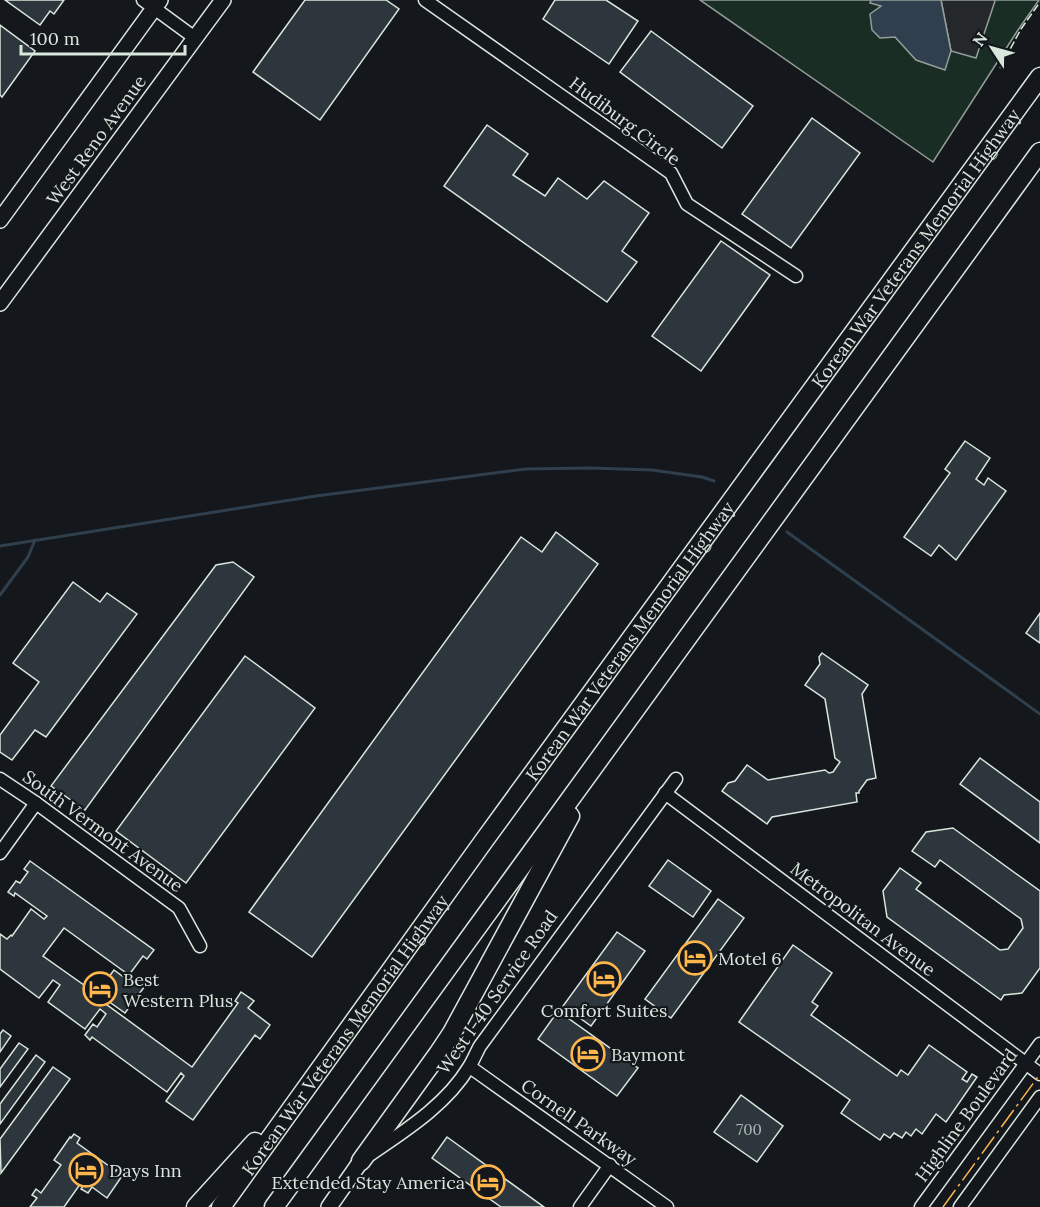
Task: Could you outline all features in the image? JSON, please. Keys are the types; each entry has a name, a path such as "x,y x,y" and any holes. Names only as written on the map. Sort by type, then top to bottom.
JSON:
{"highway":[{"name":"Korean War Veterans Memorial Highway","path":"221,1207 1040,76"},
{"path":"274,1207 1040,152"},
{"path":"361,1161 457,1025 605,751"},
{"path":"196,1207 311,1080"}],"main road":[{"name":"West Reno Avenue","path":"0,303 223,0"},
{"name":"West Reno Avenue","path":"0,220 152,3"},
{"name":"West I-40 Service Road","path":"329,1207 361,1161"}],"street":[{"name":"Hudiburg Circle","path":"425,0 671,173 687,204 796,276"},
{"path":"152,3 195,39"},
{"name":"South Vermont Avenue","path":"0,779 179,908 200,946"},
{"name":"West I-40 Service Road","path":"361,1161 436,1107 458,1083 470,1067 480,1046 676,779"},
{"name":"Metropolitan Avenue","path":"665,793 1040,1074"},
{"path":"0,853 36,803"},
{"name":"Highline Boulevard","path":"921,1207 1040,1044"},
{"name":"Cornell Parkway","path":"470,1067 668,1207"},
{"path":"960,1207 1040,1096"},
{"path":"580,1207 610,1165"}],"green space":[{"path":"700,0 1039,0 933,162"}],"shaded area":[{"path":"941,0 995,1 976,58 951,51"}],"water":[{"path":"871,0 941,0 951,51 945,70 916,60 895,37 880,38 872,30 870,14 881,6 870,3"}],"building":[{"path":"5,0 64,0 54,14 50,11 40,25"},
{"path":"305,0 386,0 399,9 320,120 253,72"},
{"path":"555,0 606,0 638,21 609,64 543,19"},
{"path":"0,25 35,51 2,97 0,95"},
{"path":"651,31 753,106 722,148 620,72"},
{"path":"812,118 860,153 791,248 742,214"},
{"path":"487,125 528,154 513,175 545,196 558,178 587,199 604,181 649,213 622,251 637,262 607,302 444,186"},
{"path":"721,241 770,275 701,371 652,336"},
{"path":"965,441 990,458 976,479 984,485 988,478 1006,491 956,560 939,545 931,556 904,537 950,473 945,469"},
{"path":"556,532 598,564 312,957 249,912 521,537 542,552"},
{"path":"233,562 254,577 85,810 51,786 216,565"},
{"path":"73,582 100,602 107,593 137,614 46,737 35,730 12,760 0,752 0,735 39,682 13,663"},
{"path":"1040,613 1040,643 1026,633"},
{"path":"822,653 868,685 862,694 876,778 867,780 859,793 856,793 857,802 772,817 767,824 722,791 728,783 735,781 747,765 768,780 825,770 829,773 833,772 840,762 835,758 825,699 805,685 820,664 819,657"},
{"path":"245,656 315,708 186,883 116,831"},
{"path":"980,758 1040,802 1040,843 960,784"},
{"path":"953,828 1040,891 1040,968 1022,993 1004,995 1001,1000 887,917 883,891 900,868 921,883 916,889 1000,950 1008,949 1023,928 1021,919 940,860 935,867 912,851 926,832"},
{"name":"Motel 6","path":"668,860 711,891 693,917 649,886"},
{"name":"Best Western Plus","path":"30,861 154,950 147,959 143,956 129,975 64,928 43,956 84,985 91,976 103,985 114,970 133,984 136,980 145,986 125,1013 101,996 99,999 192,1067 238,1003 235,1001 241,992 254,1001 248,1008 270,1025 260,1039 255,1035 193,1120 166,1101 184,1076 181,1073 167,1092 92,1037 90,1040 85,1035 93,1024 97,1027 106,1014 100,1009 85,1029 48,1002 60,985 53,980 39,998 0,969 0,934 7,939 12,936 31,909 44,919 47,916 15,893 14,896 8,892 16,881 20,883 28,872 24,869"},
{"name":"Motel 6","path":"718,899 744,918 671,1018 645,999"},
{"name":"Comfort Suites","path":"617,932 645,951 591,1026 563,1006"},
{"path":"793,945 832,973 812,1002 818,1006 811,1015 897,1076 901,1070 908,1075 929,1045 967,1072 962,1079 967,1082 972,1074 977,1077 946,1122 936,1114 922,1134 916,1129 911,1136 906,1132 902,1138 894,1133 890,1138 884,1134 880,1140 841,1113 850,1100 739,1022"},
{"name":"Baymont","path":"558,1011 638,1068 617,1096 538,1039"},
{"path":"3,1030 11,1036 0,1052 0,1034"},
{"path":"19,1043 28,1049 0,1087 0,1069"},
{"path":"36,1055 45,1062 0,1124 0,1104"},
{"path":"53,1067 70,1079 1,1173 0,1139"},
{"path":"741,1095 783,1126 757,1162 714,1132"},
{"name":"Days Inn","path":"74,1134 80,1138 77,1143 116,1171 119,1166 124,1170 120,1175 122,1176 107,1198 92,1187 88,1193 81,1189 86,1182 83,1180 64,1207 30,1207 37,1198 32,1195 36,1189 41,1193 61,1165 54,1160"},
{"name":"Extended Stay America","path":"447,1137 544,1207 501,1207 432,1158"}],"waterway":[{"path":"0,546 316,496 526,469 652,470 702,477 714,481"},
{"path":"787,532 1040,714"},
{"path":"0,595 28,557 35,540"}],"fence":[{"path":"1000,68 1021,29 1040,2"}],"power":[{"path":"943,1207 1040,1074"}],"place":[{"name":"Motel 6","path":"695,958"},
{"name":"Comfort Suites","path":"604,979"},
{"name":"Best Western Plus","path":"100,989"},
{"name":"Baymont","path":"588,1054"},
{"name":"Days Inn","path":"86,1170"},
{"name":"Extended Stay America","path":"488,1182"}]}
